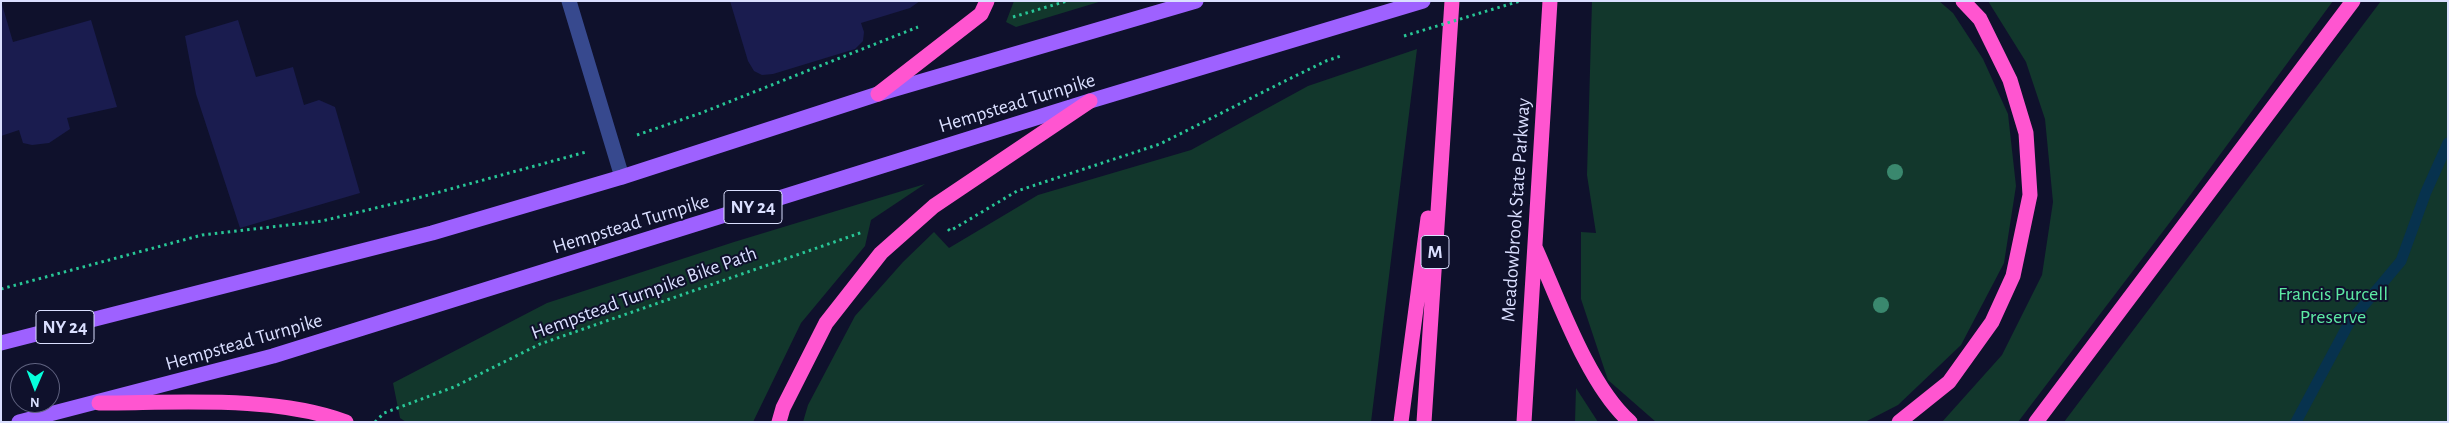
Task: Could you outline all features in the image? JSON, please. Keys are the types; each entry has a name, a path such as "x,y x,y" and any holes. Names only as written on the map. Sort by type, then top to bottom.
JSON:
{"highway":[{"path":"878,94 981,14 987,1"},
{"name":"M","path":"1424,422 1452,1"},
{"name":"Meadowbrook State Parkway","path":"1524,422 1550,1"},
{"path":"1899,422 1949,382 1992,322 2013,276 2030,195 2026,133 2010,80 1980,19 1963,1"},
{"path":"2036,422 2353,1"},
{"path":"1401,422 1446,83"},
{"path":"779,422 782,408 826,323 881,253 934,206 1090,101"},
{"path":"1534,245 1590,370 1619,412 1630,422"},
{"path":"99,403 249,403 296,410 346,422"}],"main road":[{"name":"NY 24","path":"1,344 432,233 622,177 878,94 1196,1"},
{"name":"Hempstead Turnpike","path":"20,422 99,403 273,356 1090,101 1422,1"}],"lane":[{"path":"570,1 622,177"}],"path":[{"path":"1013,17 1067,1"},
{"path":"1395,39 1520,1"},
{"path":"1,289 194,236 322,221 421,197 612,144 700,113 918,26"},
{"path":"950,231 1017,191 1160,144 1326,61 1343,56"},
{"name":"Hempstead Turnpike Bike Path","path":"376,422 384,413 454,387 540,344 864,232 869,226"}],"green space":[{"path":"1014,1 1102,1 1016,27 1006,22"},
{"path":"1592,1 1939,1 1953,13 1983,59 2008,114 2016,186 2004,263 1961,345 1898,405 1865,422 1656,422 1608,380 1581,299 1581,232 1596,233 1587,175"},
{"path":"1988,1 2333,1 2180,209 2018,422 1942,422 2002,355 2042,275 2053,202 2045,119 2026,62"},
{"name":"Francis Purcell Preserve","path":"2381,1 2448,1 2448,422 2064,422"},
{"path":"1417,49 1371,422 803,422 808,405 855,316 903,262 934,232 949,248 1038,195 1191,150 1308,86"},
{"path":"925,184 871,220 865,246 801,323 753,422 406,422 400,418 393,383 547,303 734,242"},
{"path":"1576,388 1598,422 1575,422"}],"building":[{"path":"1,1 13,42 91,20 117,107 67,118 70,129 49,143 32,145 23,143 19,130 1,136"},
{"path":"730,1 920,1 910,8 861,23 864,32 863,41 855,49 773,74 762,75 754,71 748,61"},
{"path":"238,20 256,77 293,67 304,105 319,100 335,107 360,193 240,228 196,94 185,36"}],"waterway":[{"path":"2296,422 2349,323 2401,261 2426,192 2448,143"}]}
